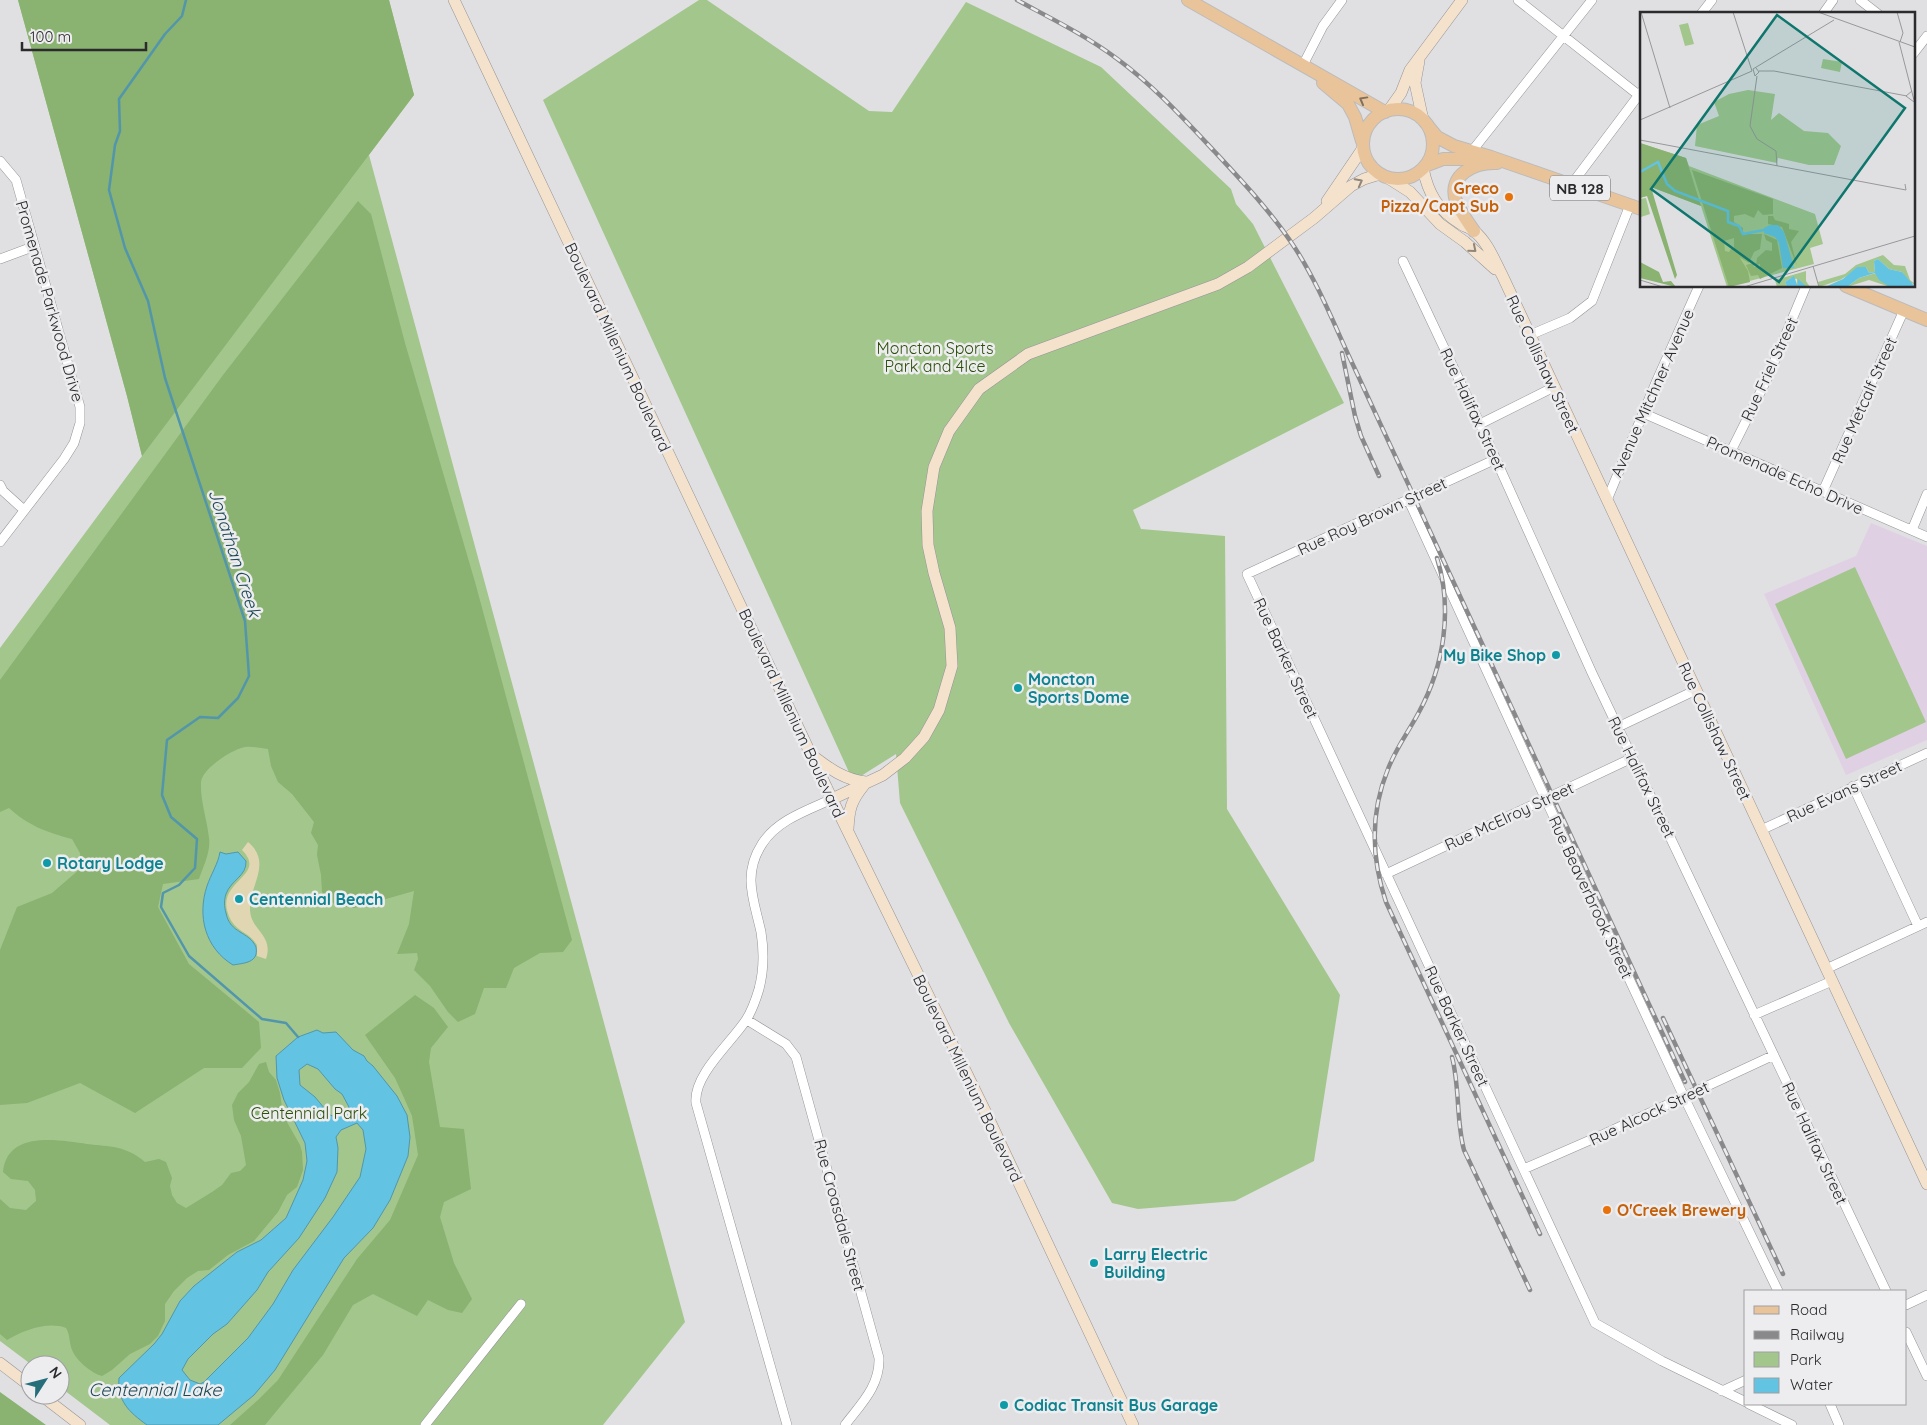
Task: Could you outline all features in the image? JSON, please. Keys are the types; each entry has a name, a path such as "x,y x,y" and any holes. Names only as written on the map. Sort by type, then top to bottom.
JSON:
{"main road":[{"path":"1191,1 1387,111"},
{"path":"1303,65 1348,104 1353,111 1368,163 1384,176 1403,179 1416,174 1424,167 1432,152 1433,143 1425,123 1414,113 1406,110 1387,111 1372,121 1364,133 1363,145"},
{"name":"NB 128","path":"1425,123 1437,137 1445,142 1636,207"},
{"name":"NB 128","path":"1424,167 1443,159 1466,158 1518,166"},
{"path":"1474,231 1456,201 1455,187 1460,176 1469,168 1485,162 1502,164"},
{"path":"1851,288 1927,320"}],"street":[{"name":"Boulevard Millenium Boulevard","path":"454,0 811,755 986,1113 1133,1425"},
{"path":"1303,65 1323,26 1342,0"},
{"path":"1387,111 1400,95 1410,70 1422,52 1462,0"},
{"path":"1518,0 1640,95 1571,185"},
{"path":"1472,152 1592,0"},
{"path":"1703,12 1712,0"},
{"path":"1824,12 1833,0"},
{"path":"1860,0 1875,12"},
{"path":"1916,43 1927,36"},
{"path":"1422,52 1415,83 1425,123"},
{"path":"1314,218 1363,145"},
{"name":"Promenade Parkwood Drive","path":"0,161 16,180 80,407 80,423 74,443 64,459 0,542"},
{"name":"Rue Collishaw Street","path":"1424,167 1429,192 1434,201 1460,224 1474,231 1488,248 1503,277 1927,1184"},
{"path":"787,1425 695,1094 701,1079 747,1020 757,997 762,976 762,945 751,894 751,877 754,859 762,843 786,820 883,775 905,758 924,737 939,710 952,666 950,628 928,546 927,510 934,467 949,432 979,388 1028,354 1218,284 1248,267 1314,218 1351,186 1364,179 1384,176"},
{"name":"Rue Collishaw Street","path":"1384,176 1410,192 1440,224 1474,249 1503,277"},
{"path":"1530,335 1570,318 1592,301 1636,207"},
{"path":"0,259 35,246"},
{"name":"Rue Halifax Street","path":"1403,261 1480,424 1632,758 1886,1290"},
{"name":"Avenue Mitchner Avenue","path":"1607,500 1698,288"},
{"name":"Rue Friel Street","path":"1731,451 1767,378 1805,288"},
{"name":"Rue Metcalf Street","path":"1823,491 1904,310"},
{"path":"1480,424 1554,387"},
{"name":"Promenade Echo Drive","path":"1643,413 1927,537"},
{"name":"Rue Roy Brown Street","path":"1247,574 1496,459"},
{"path":"0,485 3,491 24,510"},
{"path":"1912,530 1927,494"},
{"name":"Rue Beaverbrook Street","path":"1408,499 1684,1097 1778,1290"},
{"name":"Rue Barker Street","path":"1247,574 1595,1323 1662,1361 1744,1402"},
{"path":"1618,726 1696,690"},
{"name":"Rue Evans Street","path":"1761,830 1927,752"},
{"path":"811,755 845,778 866,782"},
{"name":"Rue McElroy Street","path":"1386,874 1632,758"},
{"path":"848,831 849,810 852,802 866,782"},
{"path":"1853,786 1918,926"},
{"path":"1826,969 1927,922"},
{"path":"1754,1015 1832,981"},
{"name":"Rue Croasdale Street","path":"747,1020 786,1044 796,1057 879,1358 880,1369 872,1390 845,1425"},
{"name":"Rue Alcock Street","path":"1524,1169 1774,1055"},
{"path":"1907,1305 1927,1295"},
{"path":"425,1425 521,1304"},
{"path":"1907,1334 1927,1376"},
{"path":"0,1363 20,1378"},
{"path":"1722,1391 1744,1381"},
{"path":"54,1405 80,1425"},
{"name":"Rue Barker Street","path":"1751,1405 1792,1425"},
{"path":"1830,1405 1839,1425"}],"shaded area":[{"path":"1871,523 1927,546 1927,740 1846,775 1764,594 1856,556"}],"green space":[{"name":"Centennial Park","path":"18,0 389,0 414,95 369,155 685,1322 603,1425 110,1425 70,1395 70,1355 20,1356 0,1341 0,648 142,456"},
{"path":"18,0 389,0 414,95 142,456 127,396"},
{"name":"Moncton Sports Park and 4Ice","path":"699,0 707,0 869,111 892,112 966,2 1101,67 1231,189 1236,204 1253,224 1344,403 1133,510 1141,529 1225,536 1227,809 1340,995 1314,1161 1235,1201 1138,1209 1112,1203 1009,1023 900,803 896,754 853,781 543,100"},
{"path":"358,201 371,214 405,343 475,582 572,940 563,952 540,953 514,968 506,988 484,988 475,1014 458,1022 448,1012 430,986 414,970 418,959 417,953 397,954 409,924 414,891 354,908 335,905 322,892 317,855 318,845 311,833 314,822 292,794 278,782 271,766 268,749 245,747 226,756 206,771 201,782 209,849 199,879 163,884 158,907 189,964 259,1022 261,1048 242,1068 204,1068 135,1113 80,1083 27,1103 0,1105 0,950 17,907 52,893 81,868 80,853 72,839 38,828 9,808 0,812 0,680 223,375"},
{"path":"1855,567 1926,722 1846,759 1775,604"},
{"path":"415,995 434,1008 448,1027 431,1048 429,1062 440,1127 464,1129 471,1189 444,1202 440,1217 454,1263 472,1299 462,1313 448,1310 428,1300 417,1316 373,1294 353,1305 323,1355 265,1425 230,1425 278,1380 357,1259 390,1220 418,1155 412,1116 405,1100 395,1078 365,1035"},
{"path":"266,1062 269,1072 276,1080 283,1115 300,1145 303,1170 297,1187 287,1195 278,1212 254,1241 228,1255 209,1270 198,1271 187,1278 174,1291 165,1304 165,1321 158,1336 150,1344 130,1354 102,1376 88,1369 79,1361 71,1347 66,1328 44,1326 21,1333 7,1340 0,1334 0,1199 10,1208 26,1210 36,1201 35,1190 28,1181 11,1179 3,1172 7,1159 14,1149 24,1144 49,1140 117,1148 131,1152 145,1162 159,1159 166,1162 172,1178 170,1186 172,1195 177,1203 186,1208 222,1185 231,1173 240,1171 246,1165 241,1136 234,1120 232,1105 238,1093 249,1082 259,1064"},
{"path":"0,1392 46,1425 0,1425"}],"sand":[{"name":"Centennial Beach","path":"248,842 259,858 258,874 251,901 251,917 265,938 268,951 266,959 257,956 257,945 249,936 236,927 227,910 227,900 230,891 249,866 248,859 242,850"}],"water":[{"path":"220,852 226,854 238,852 246,861 244,871 228,889 225,908 231,925 249,938 256,947 255,956 246,963 233,965 223,958 210,940 203,920 204,897"},
{"name":"Centennial Lake","path":"317,1030 323,1033 336,1032 353,1050 364,1056 397,1096 407,1115 410,1137 408,1156 390,1200 373,1228 344,1258 275,1370 254,1395 218,1425 147,1425 122,1400 119,1378 154,1344 162,1334 180,1301 194,1286 237,1252 261,1240 286,1218 303,1180 307,1161 305,1143 284,1100 277,1078 276,1056 298,1037","holes":["307,1064 318,1069 335,1089 342,1094 349,1107 336,1117 330,1115 315,1097 300,1085 299,1070","357,1123 363,1130 366,1149 360,1177 293,1270 273,1304 248,1338 204,1382 200,1384 190,1380 182,1370 188,1359 213,1334 227,1324 257,1290 268,1272 299,1238 325,1198 337,1172 338,1148 336,1137 341,1130"]}],"waterway":[{"name":"Jonathan Creek","path":"186,0 182,16 165,34 119,99 120,131 115,145 109,190 125,248 148,301 165,378 245,621 249,676 238,698 218,718 200,717 167,740 162,795 171,817 197,839 195,868 179,885 163,893 161,907 189,956 262,1019 286,1023 298,1037"}],"railway":[{"path":"1017,0 1092,42 1143,79 1179,114 1236,175 1267,210 1295,248 1326,306 1685,1082"},
{"path":"1342,353 1361,436 1379,476"},
{"path":"1437,558 1442,577 1445,617 1440,657 1428,694 1395,754 1382,786 1378,802 1375,835 1377,868 1386,902 1540,1234"},
{"path":"1663,1018 1783,1274"},
{"path":"1452,1057 1464,1150 1530,1290"}],"place":[{"name":"Greco Pizza/Capt Sub","path":"1509,197"},
{"name":"My Bike Shop","path":"1556,655"},
{"name":"Moncton Sports Dome","path":"1018,688"},
{"name":"Rotary Lodge","path":"47,863"},
{"name":"Centennial Beach","path":"239,899"},
{"name":"O'Creek Brewery","path":"1607,1210"},
{"name":"Larry Electric Building","path":"1094,1263"},
{"name":"Codiac Transit Bus Garage","path":"1004,1405"}]}
